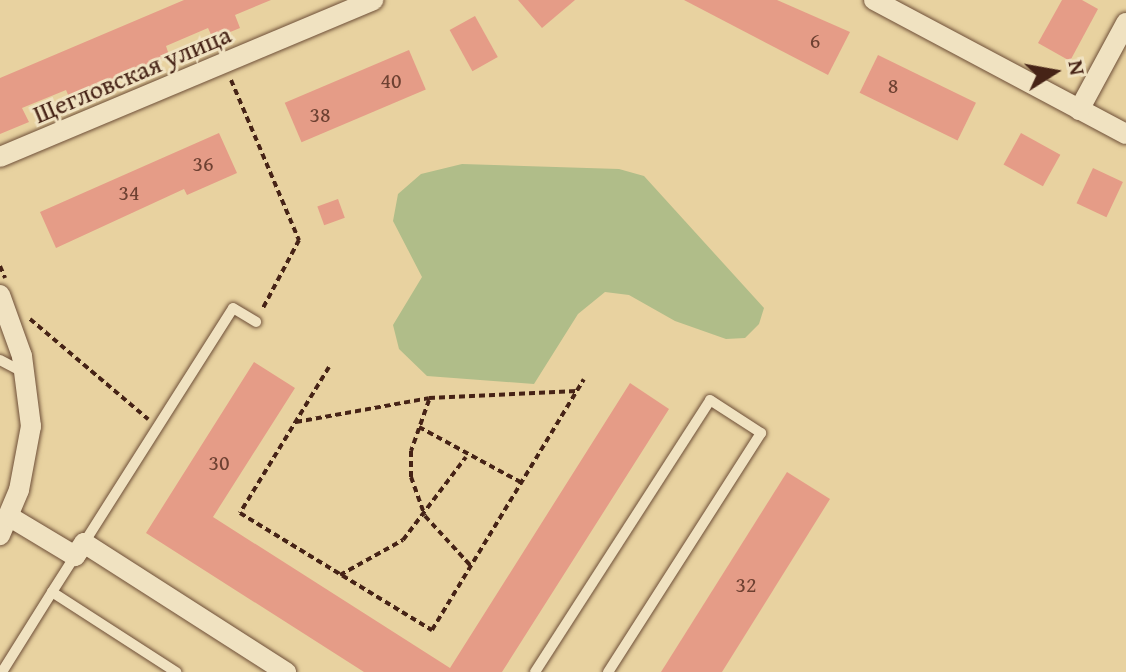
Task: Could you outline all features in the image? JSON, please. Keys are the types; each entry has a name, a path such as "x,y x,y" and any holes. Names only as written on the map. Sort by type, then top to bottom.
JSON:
{"street":[{"name":"Щегловская улица","path":"0,157 373,0"},
{"path":"874,0 1126,134"},
{"path":"1079,110 1126,23"},
{"path":"6,294 25,374 31,426 5,526 79,550 286,672"}],"lane":[{"path":"2,672 233,308 256,322"},
{"path":"0,360 25,374"},
{"path":"535,672 710,400 761,433 608,672"},
{"path":"52,592 176,672"}],"path":[{"path":"224,63 299,240 256,322"},
{"path":"0,266 6,294"},
{"path":"18,309 157,427"},
{"path":"329,367 240,513 432,630 584,379"},
{"path":"296,422 429,398 577,391"},
{"path":"429,398 419,427 411,477 425,516 471,566"},
{"path":"419,427 466,457 522,483"},
{"path":"340,575 403,540 425,516 466,457"}],"green space":[{"path":"462,164 619,169 644,176 764,308 759,324 745,338 726,339 675,321 629,295 605,292 578,314 534,384 427,376 399,349 393,325 422,277 393,221 398,194 421,174"}],"building":[{"path":"184,0 271,0 235,15 240,28 213,39 208,28 166,46 169,55 97,91 71,102 66,90 22,108 29,122 0,134 0,78"},
{"path":"518,0 575,0 542,28"},
{"path":"684,0 777,0 850,32 828,75"},
{"path":"1062,0 1082,0 1098,9 1070,61 1038,43"},
{"path":"475,16 498,57 472,71 450,30"},
{"path":"409,50 426,90 302,142 285,103"},
{"path":"878,55 976,103 958,141 860,93"},
{"path":"219,133 237,173 187,195 184,189 56,248 40,212"},
{"path":"1021,133 1060,155 1043,186 1004,164"},
{"path":"1093,168 1123,182 1106,217 1077,203"},
{"path":"338,199 345,218 324,225 317,207"},
{"path":"254,362 295,388 213,517 450,668 630,383 669,409 502,672 364,672 146,533"},
{"path":"787,472 830,499 722,672 661,672"}]}
